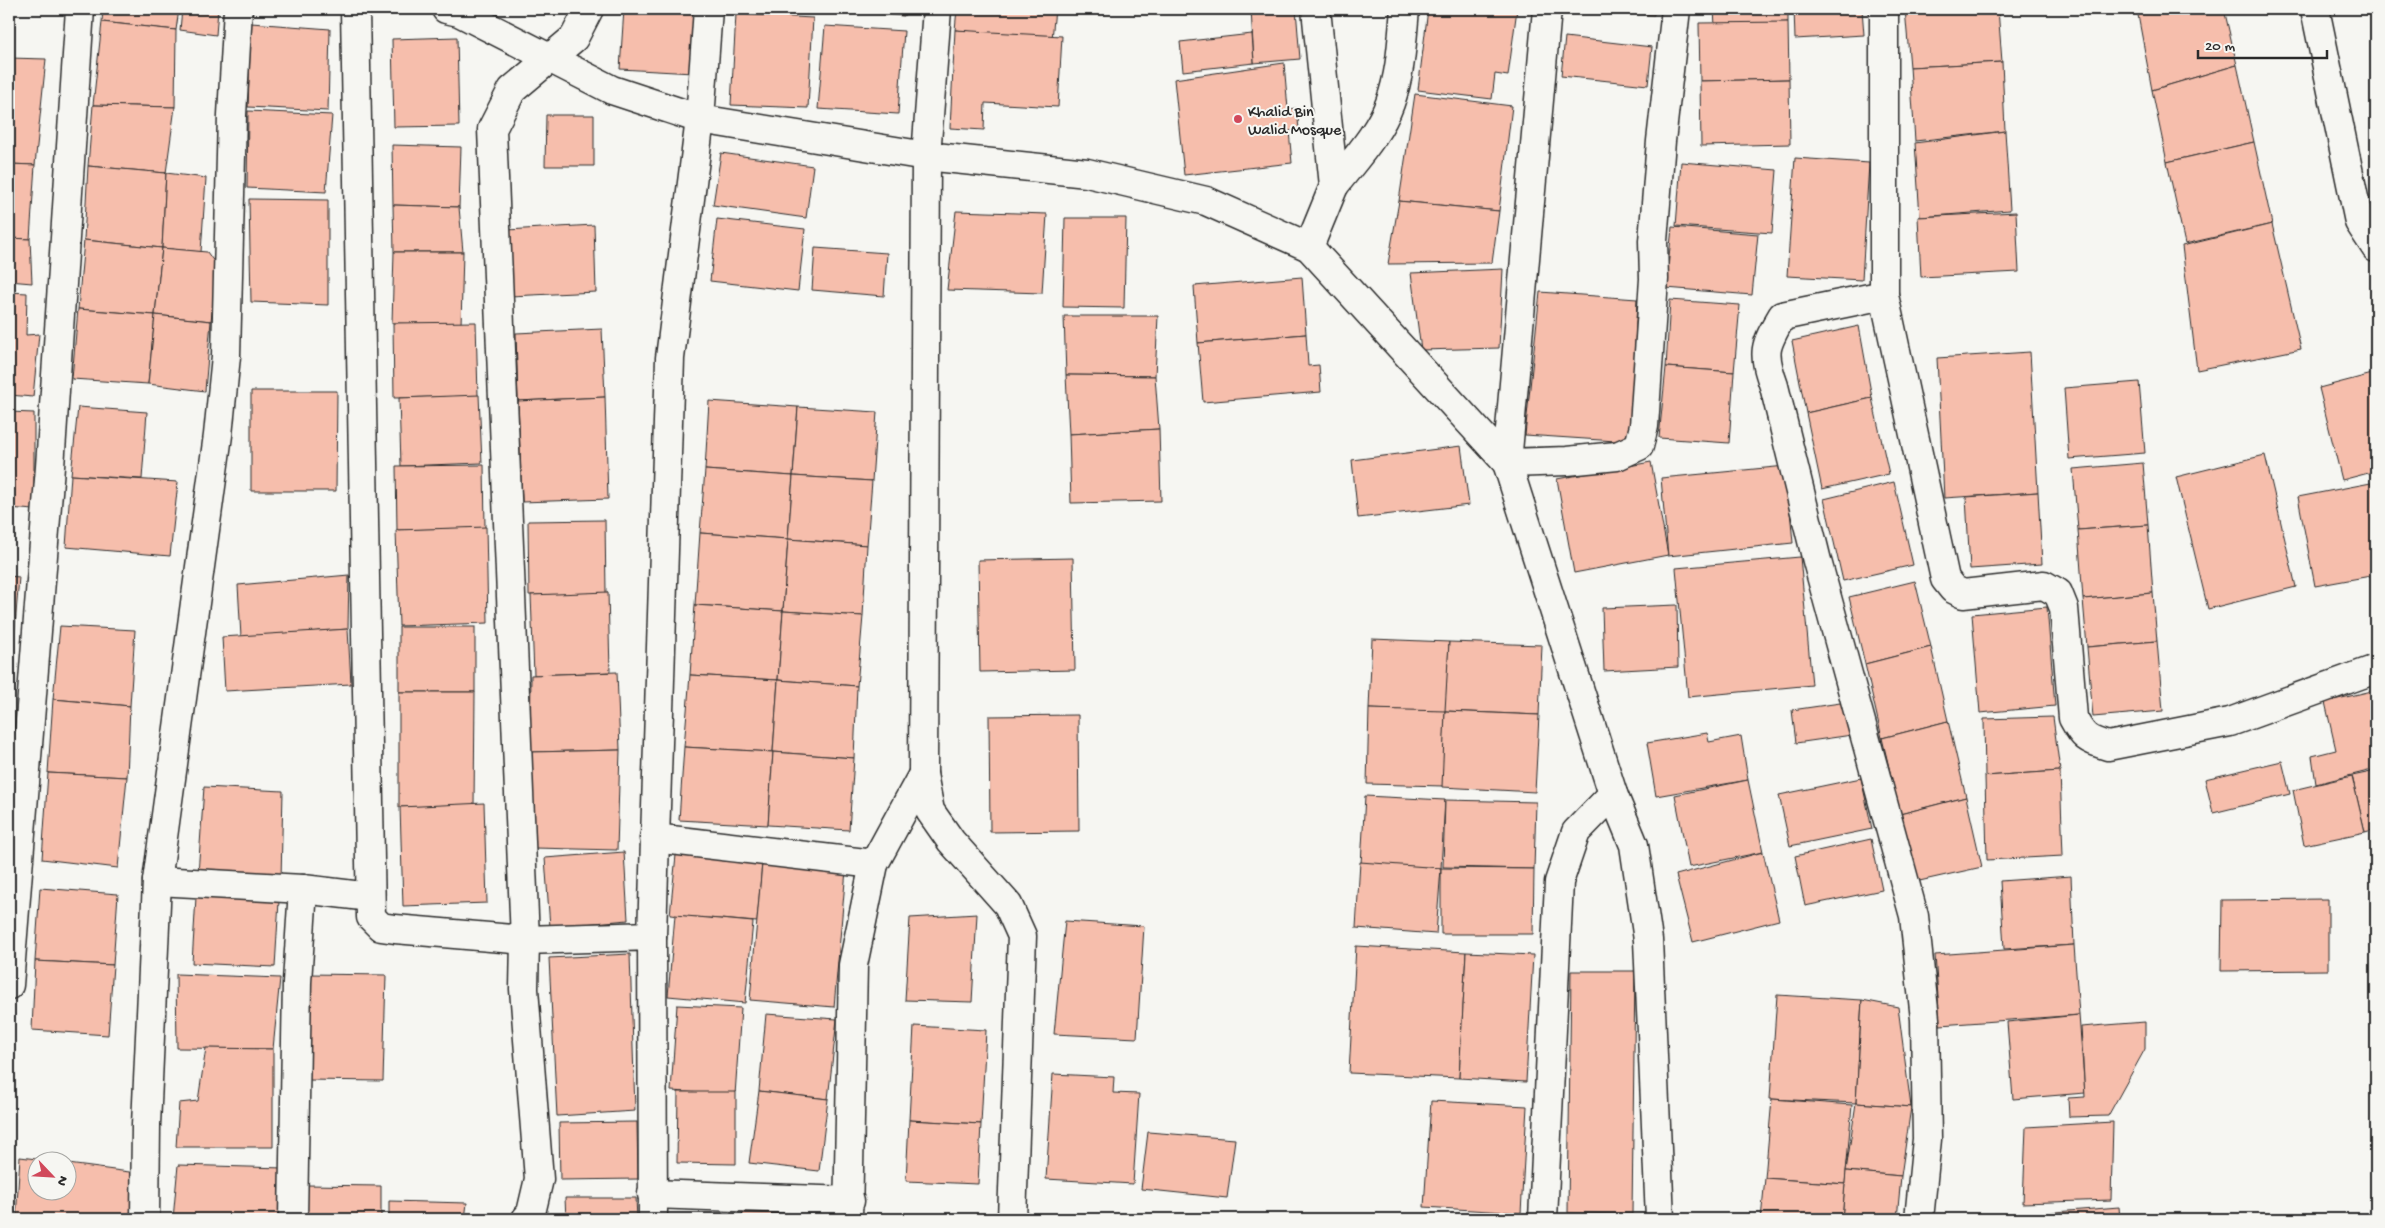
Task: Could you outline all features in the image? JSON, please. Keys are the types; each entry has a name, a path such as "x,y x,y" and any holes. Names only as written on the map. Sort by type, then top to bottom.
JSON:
{"street":[{"path":"9,985 13,864 51,457 80,9"},
{"path":"145,1219 146,1125 157,881 218,435 226,356 232,115 238,9"},
{"path":"355,9 371,917 381,927 524,940 652,936"},
{"path":"446,9 459,12 612,90 700,119 926,156 1088,172 1206,202 1309,247 1508,463 1567,461 1617,456 1639,446 1644,426 1654,279 1652,241 1676,9"},
{"path":"526,1219 531,1213 539,1179 524,989 524,940 492,129 512,90 574,38 589,9"},
{"path":"708,9 700,119 670,358 654,838 652,1207 849,1210 852,965 874,864 924,774"},
{"path":"936,9 926,156 924,774 930,811 951,841 1008,905 1022,936 1012,1219"},
{"path":"1316,9 1334,186"},
{"path":"1309,247 1334,186 1372,135 1390,105 1400,64 1404,9"},
{"path":"1548,9 1508,463 1613,794 1634,845 1648,940 1660,1219"},
{"path":"1884,9 1884,295 1945,579 1953,590 1963,594 2044,585 2058,593 2064,608 2072,718 2080,732 2090,741 2108,746 2230,722 2376,669"},
{"path":"2315,9 2358,222 2376,248"},
{"path":"1884,295 1782,316 1767,341 1765,362 1774,386 1816,561 1850,676 1876,786 1914,916 1926,1039 1927,1139 1919,1219"},
{"path":"1543,1219 1560,882 1576,832 1613,794"},
{"path":"654,838 874,864"},
{"path":"157,881 303,889 370,897"},
{"path":"293,1219 297,982 303,889"}],"building":[{"path":"103,9 179,9 176,30 102,22"},
{"path":"182,9 218,9 216,35 180,30"},
{"path":"624,9 697,9 693,73 620,69"},
{"path":"828,9 905,9 904,16"},
{"path":"957,9 1055,9 1052,39 955,30"},
{"path":"1251,9 1296,9 1300,59 1254,63"},
{"path":"1428,9 1517,9 1508,76 1495,74 1492,99 1418,90"},
{"path":"1583,9 1654,9 1654,15"},
{"path":"1714,9 1788,9 1788,22 1715,26"},
{"path":"1794,9 1862,9 1864,35 1795,39"},
{"path":"1905,9 1998,9 2002,62 1910,67"},
{"path":"2168,9 2224,9 2237,65 2152,90 2138,15"},
{"path":"2376,10 2376,62 2370,11"},
{"path":"736,14 813,18 808,108 731,105"},
{"path":"102,22 176,30 175,107 93,105"},
{"path":"1788,22 1789,79 1700,81 1699,23"},
{"path":"251,23 330,29 328,111 248,107"},
{"path":"825,26 904,31 898,114 818,109"},
{"path":"955,30 1062,36 1058,107 985,103 984,130 950,128"},
{"path":"1252,34 1254,63 1183,71 1180,42"},
{"path":"457,37 459,126 394,127 392,39"},
{"path":"1565,37 1652,47 1648,85 1561,76"},
{"path":"9,58 46,59 35,165 9,164"},
{"path":"2002,62 2005,131 1915,141 1910,67"},
{"name":"Khalid Bin Walid Mosque","path":"1284,63 1288,109 1297,108 1299,130 1289,131 1292,163 1184,175 1174,79"},
{"path":"2237,65 2254,142 2167,162 2152,90"},
{"path":"1789,79 1790,144 1701,146 1700,81"},
{"path":"1415,94 1512,106 1499,211 1399,201"},
{"path":"93,105 175,107 166,173 88,166"},
{"path":"248,111 332,115 326,192 247,188"},
{"path":"546,115 594,115 594,166 545,166"},
{"path":"2005,131 2010,210 1920,217 1915,143"},
{"path":"2254,142 2272,224 2185,244 2167,162"},
{"path":"392,145 461,147 459,207 393,205"},
{"path":"721,153 813,166 806,218 713,205"},
{"path":"1795,158 1869,163 1862,280 1787,276"},
{"path":"1681,162 1777,170 1772,233 1676,226"},
{"path":"9,164 35,165 30,239 9,238"},
{"path":"88,166 166,173 162,248 84,240"},
{"path":"166,173 206,178 201,252 162,248"},
{"path":"249,199 328,200 328,305 251,302"},
{"path":"1399,201 1499,211 1492,263 1388,264"},
{"path":"393,205 459,207 463,252 394,252"},
{"path":"956,211 1047,214 1042,293 947,290"},
{"path":"2016,212 2019,272 1921,277 1918,217"},
{"path":"1065,218 1126,218 1124,308 1063,307"},
{"path":"717,219 805,229 798,291 710,281"},
{"path":"2272,224 2301,349 2197,370 2182,246"},
{"path":"594,225 596,292 510,296 507,230"},
{"path":"1672,227 1758,234 1752,295 1666,288"},
{"path":"9,238 30,239 32,283 9,281"},
{"path":"84,240 162,248 155,315 78,309"},
{"path":"162,248 207,252 217,266 211,321 155,315"},
{"path":"815,248 887,253 884,296 812,290"},
{"path":"394,252 463,252 461,325 392,323"},
{"path":"1503,269 1499,348 1421,350 1411,273"},
{"path":"1302,277 1306,334 1198,343 1194,286"},
{"path":"9,292 27,293 26,335 39,334 33,397 9,395"},
{"path":"1540,292 1637,299 1631,442 1525,435"},
{"path":"1670,300 1740,305 1734,372 1666,367"},
{"path":"78,309 155,315 148,384 72,379"},
{"path":"155,315 211,321 205,391 148,384"},
{"path":"1064,316 1158,316 1155,376 1066,375"},
{"path":"476,322 478,396 394,398 393,323"},
{"path":"1859,326 1872,398 1806,413 1792,341"},
{"path":"602,329 605,397 518,401 516,333"},
{"path":"1306,334 1308,366 1319,365 1321,392 1203,402 1198,343"},
{"path":"2030,352 2038,492 1944,498 1937,358"},
{"path":"1666,367 1734,372 1729,443 1659,438"},
{"path":"2376,373 2376,471 2342,480 2319,388"},
{"path":"1066,375 1155,376 1159,429 1069,434"},
{"path":"2139,382 2145,453 2069,459 2064,388"},
{"path":"251,391 337,391 336,491 251,491"},
{"path":"479,395 482,463 401,466 399,398"},
{"path":"605,397 608,499 522,502 518,401"},
{"path":"1872,398 1889,474 1822,489 1806,413"},
{"path":"709,401 798,407 793,476 705,470"},
{"path":"78,407 147,412 142,479 71,475"},
{"path":"798,407 877,412 872,481 793,476"},
{"path":"9,412 34,413 34,510 9,508"},
{"path":"1159,429 1161,501 1071,503 1069,434"},
{"path":"1461,446 1469,505 1358,518 1352,460"},
{"path":"2265,455 2296,587 2208,609 2176,477"},
{"path":"1651,462 1668,555 1574,573 1557,479"},
{"path":"2143,463 2148,525 2078,530 2073,469"},
{"path":"484,465 485,528 397,530 396,466"},
{"path":"1786,466 1793,543 1668,556 1661,478"},
{"path":"705,470 793,476 788,539 700,533"},
{"path":"71,475 178,482 170,556 66,547"},
{"path":"793,476 872,481 867,545 788,539"},
{"path":"1894,482 1913,565 1843,581 1824,499"},
{"path":"2376,482 2376,575 2315,586 2298,497"},
{"path":"2038,492 2042,564 1970,569 1966,497"},
{"path":"605,520 606,594 529,595 528,521"},
{"path":"2148,525 2153,593 2083,599 2078,530"},
{"path":"486,527 488,623 399,626 396,530"},
{"path":"700,533 788,539 783,611 695,605"},
{"path":"788,539 867,545 863,616 783,611"},
{"path":"1800,557 1812,685 1688,697 1676,568"},
{"path":"1073,558 1075,670 980,672 978,560"},
{"path":"349,575 348,629 241,637 238,585"},
{"path":"9,576 19,577 9,701"},
{"path":"1915,581 1931,647 1865,664 1849,597"},
{"path":"608,592 610,672 534,675 531,595"},
{"path":"2153,593 2157,641 2087,647 2083,599"},
{"path":"695,605 783,611 778,680 690,675"},
{"path":"1677,605 1678,667 1604,671 1602,608"},
{"path":"2047,607 2055,706 1980,713 1972,614"},
{"path":"783,611 863,616 857,686 778,680"},
{"path":"60,626 135,630 130,706 53,699"},
{"path":"399,627 475,627 475,692 399,692"},
{"path":"348,629 351,684 225,691 222,637"},
{"path":"1372,639 1449,642 1446,712 1369,709"},
{"path":"2157,641 2163,711 2093,717 2087,647"},
{"path":"1449,642 1542,645 1539,715 1445,711"},
{"path":"1931,647 1948,721 1882,738 1865,664"},
{"path":"617,672 620,750 530,752 531,675"},
{"path":"690,675 778,680 773,752 684,747"},
{"path":"778,680 857,686 854,758 773,752"},
{"path":"2376,690 2376,769 2316,784 2312,756 2336,750 2325,702"},
{"path":"399,692 475,692 474,806 399,807"},
{"path":"53,699 130,706 127,777 48,773"},
{"path":"1847,702 1852,735 1796,743 1792,710"},
{"path":"1369,709 1445,711 1443,786 1367,784"},
{"path":"1445,711 1539,715 1535,792 1442,787"},
{"path":"1078,715 1079,831 990,832 989,716"},
{"path":"2053,717 2060,771 1985,776 1984,719"},
{"path":"1948,721 1966,797 1900,814 1882,738"},
{"path":"1707,733 1709,742 1741,736 1748,780 1656,796 1647,743"},
{"path":"684,747 773,752 768,825 679,820"},
{"path":"620,750 617,850 535,848 530,752"},
{"path":"773,752 854,758 849,830 768,825"},
{"path":"2282,761 2290,794 2213,813 2205,779"},
{"path":"2060,771 2063,856 1987,860 1985,776"},
{"path":"2376,771 2376,829 2365,832 2352,776"},
{"path":"48,773 127,777 118,868 42,859"},
{"path":"2352,776 2365,832 2304,845 2293,790"},
{"path":"1861,778 1872,829 1790,846 1779,795"},
{"path":"1748,780 1763,852 1689,867 1675,795"},
{"path":"204,787 283,791 281,879 198,874"},
{"path":"1365,796 1445,800 1441,868 1361,864"},
{"path":"1966,797 1982,867 1915,882 1900,814"},
{"path":"1445,800 1536,802 1534,869 1443,867"},
{"path":"484,803 487,903 403,906 400,807"},
{"path":"1871,839 1882,890 1805,906 1795,856"},
{"path":"624,852 628,920 550,927 545,858"},
{"path":"1763,852 1779,920 1693,942 1676,875"},
{"path":"676,855 762,863 757,922 670,915"},
{"path":"1360,862 1441,868 1436,934 1356,928"},
{"path":"762,863 846,870 834,1007 750,1000"},
{"path":"1441,868 1534,869 1533,934 1441,934"},
{"path":"2071,876 2074,945 2004,949 2000,881"},
{"path":"40,888 118,894 113,965 35,961"},
{"path":"196,897 279,901 275,967 192,963"},
{"path":"2328,899 2328,970 2221,971 2222,900"},
{"path":"977,914 972,1002 905,1000 910,918"},
{"path":"675,915 753,922 745,1003 668,996"},
{"path":"1065,921 1144,926 1137,1038 1054,1034"},
{"path":"2074,945 2079,1015 1940,1025 1935,955"},
{"path":"1356,946 1466,952 1459,1078 1349,1073"},
{"path":"1466,952 1533,955 1526,1082 1459,1078"},
{"path":"630,954 635,1111 557,1116 549,958"},
{"path":"35,961 113,965 108,1035 32,1030"},
{"path":"1571,971 1635,971 1632,1214 1568,1213"},
{"path":"176,974 280,978 273,1049 177,1048"},
{"path":"308,974 386,975 383,1081 307,1080"},
{"path":"1777,995 1862,1000 1856,1103 1770,1099"},
{"path":"1862,1000 1898,1007 1911,1107 1856,1103"},
{"path":"677,1005 741,1008 735,1095 671,1091"},
{"path":"766,1014 837,1019 828,1099 759,1091"},
{"path":"2079,1015 2085,1093 2013,1099 2007,1022"},
{"path":"2145,1022 2145,1049 2108,1116 2069,1117 2068,1098 2085,1097 2081,1027"},
{"path":"914,1026 986,1030 981,1124 909,1120"},
{"path":"206,1048 273,1049 273,1147 176,1147 179,1103 198,1101"},
{"path":"1053,1074 1114,1077 1113,1093 1139,1094 1133,1184 1046,1179"},
{"path":"759,1091 828,1099 819,1171 749,1163"},
{"path":"678,1092 736,1092 736,1164 677,1163"},
{"path":"1772,1099 1852,1105 1845,1184 1765,1178"},
{"path":"1431,1101 1527,1106 1521,1213 1424,1207"},
{"path":"1856,1103 1911,1107 1901,1176 1846,1171"},
{"path":"909,1120 981,1124 978,1184 906,1181"},
{"path":"637,1122 638,1179 560,1180 559,1123"},
{"path":"2113,1122 2111,1200 2023,1203 2026,1127"},
{"path":"1148,1132 1235,1139 1227,1198 1141,1189"},
{"path":"20,1157 28,1158 28,1200 78,1200 78,1165 137,1173 132,1219 16,1219"},
{"path":"178,1165 283,1168 279,1219 173,1219"},
{"path":"1846,1171 1901,1176 1897,1219 1842,1219"},
{"path":"1765,1178 1845,1184 1842,1219 1761,1219"},
{"path":"306,1185 381,1186 381,1219 305,1219"},
{"path":"565,1198 636,1198 637,1219 566,1219"},
{"path":"389,1201 467,1203 465,1219 389,1219"},
{"path":"744,1205 823,1209 822,1219 742,1219"},
{"path":"2119,1207 2120,1219 2030,1219 2030,1214"},
{"path":"1945,1217 2022,1217 2022,1219 1945,1219"}],"place":[{"name":"Khalid Bin Walid Mosque","path":"1238,119"}]}
